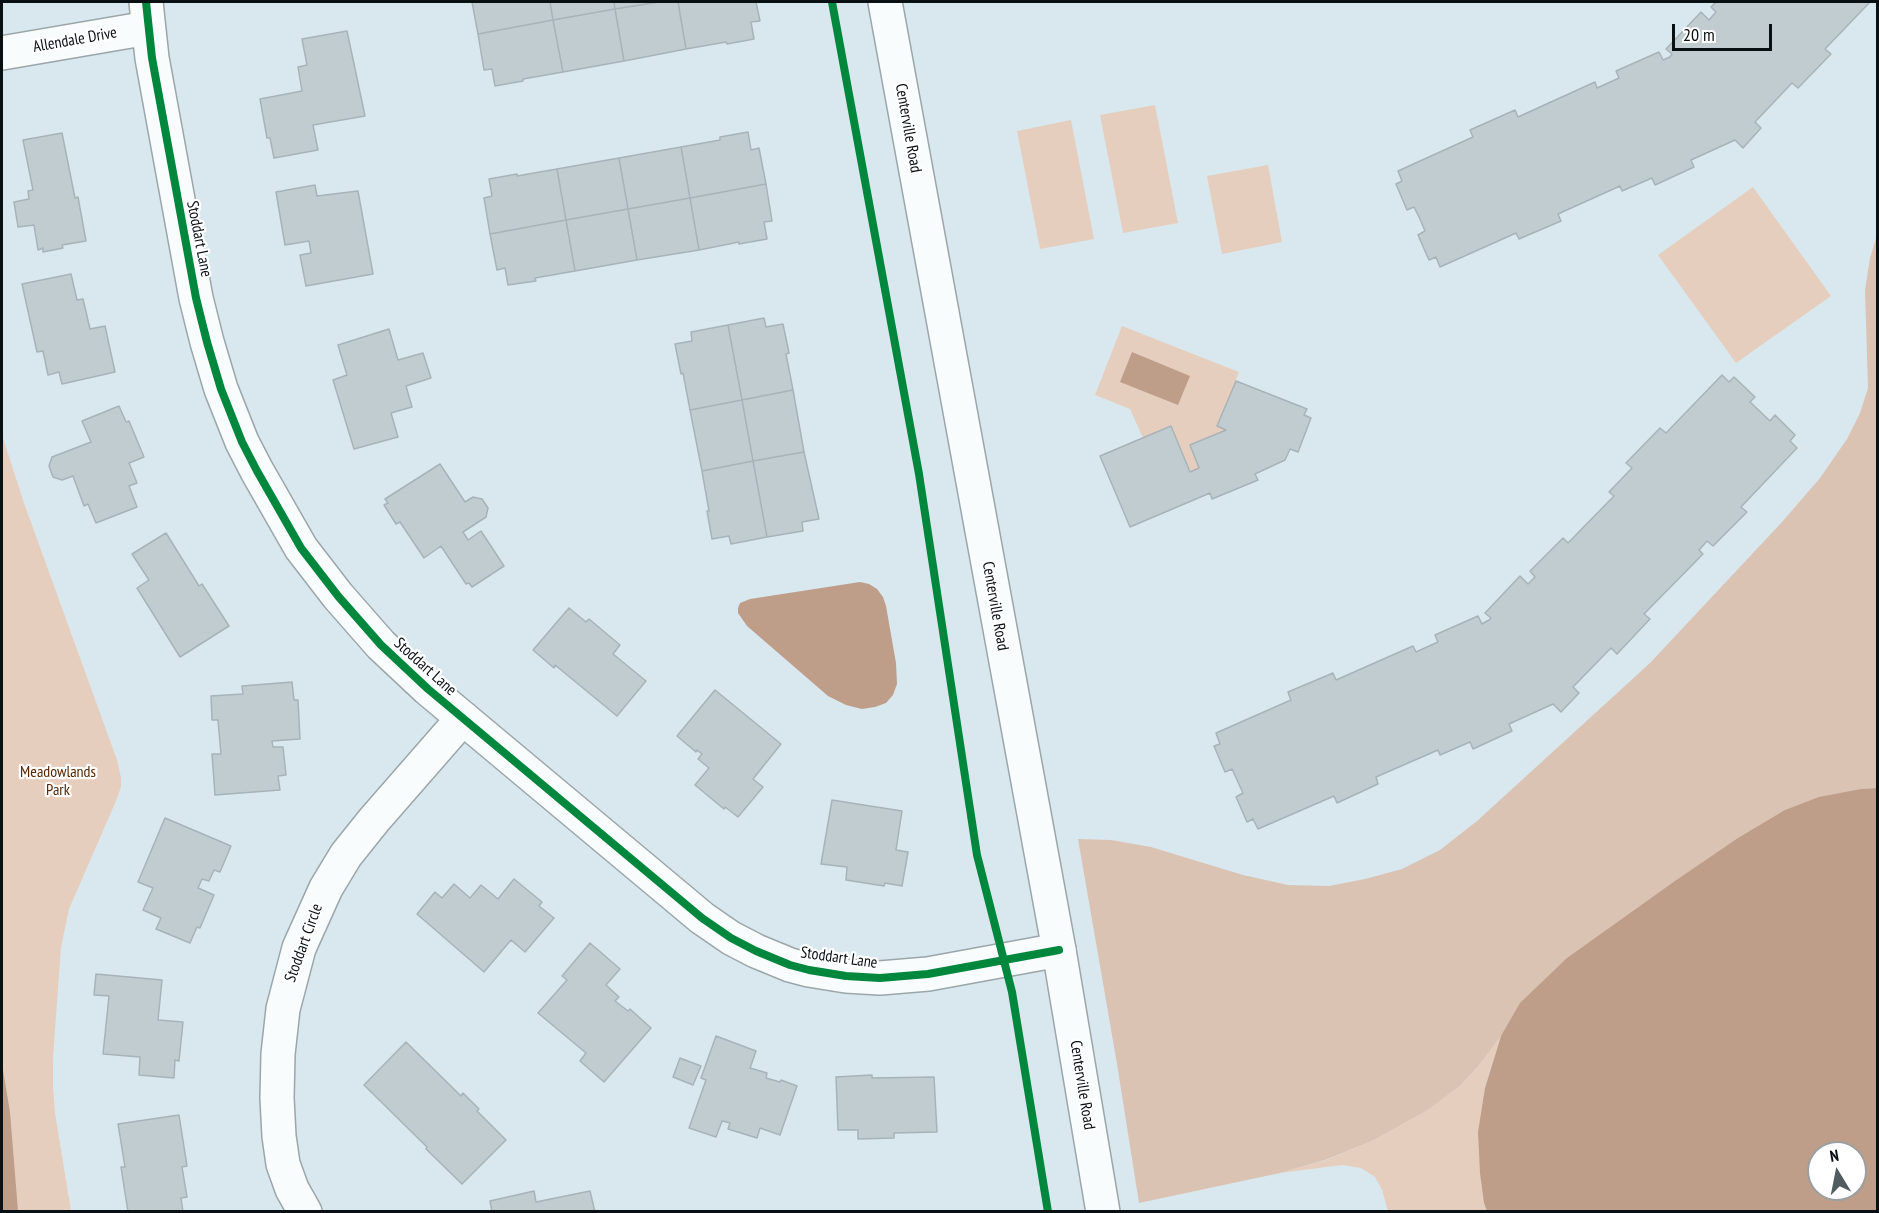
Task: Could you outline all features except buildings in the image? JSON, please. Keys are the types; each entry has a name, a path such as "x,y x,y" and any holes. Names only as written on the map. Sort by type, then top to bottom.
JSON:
{"street":[{"name":"Centerville Road","path":"885,2 1059,950 1103,1212"},
{"name":"Stoddart Lane","path":"147,15 156,83 199,310 221,389 243,442 301,548 381,645 463,718 702,918 739,942 775,959 820,972 857,977 892,978 928,974 1059,950"},
{"name":"Allendale Drive","path":"2,53 147,15"},
{"name":"Stoddart Circle","path":"305,1212 287,1177 281,1152 278,1116 277,1077 280,1030 292,969 322,897 346,855 359,837 463,718"}],"green space":[{"path":"1155,105 1178,223 1123,233 1100,115"},
{"path":"1071,120 1094,239 1040,249 1017,131"},
{"path":"1268,165 1282,242 1222,254 1207,176"},
{"path":"1753,187 1831,296 1736,363 1658,255"},
{"path":"1122,326 1239,372 1218,426 1226,430 1190,445 1199,468 1190,472 1171,426 1143,438 1130,409 1095,395"},
{"name":"Meadowlands Park","path":"2,435 24,503 117,760 121,778 121,787 116,801 69,909 61,947 53,1087 71,1211 2,1211"},
{"path":"1501,1036 1485,1088 1484,1203 1487,1211 1388,1211 1382,1190 1375,1177 1361,1168 1342,1165 1280,1173 1326,1160 1372,1141 1428,1110 1461,1085"}],"shaded area":[{"path":"1877,235 1877,788 1861,789 1501,1036 1461,1085 1428,1110 1372,1141 1325,1160 1280,1173 1139,1203 1078,839 1111,840 1151,847 1243,875 1288,885 1329,886 1365,879 1402,869 1440,850 1477,821 1650,663 1820,478 1847,439 1860,413 1868,388 1865,290 1870,258"},
{"path":"1132,352 1190,376 1178,405 1120,382"},
{"path":"860,582 877,589 883,597 896,663 897,684 893,695 886,703 862,709 846,705 828,696 747,626 738,613 740,603 750,599"},
{"path":"1877,788 1877,1211 1487,1211 1480,1173 1478,1132 1485,1088 1501,1036 1520,1003 1567,958 1675,881 1738,838 1785,810 1819,797"},
{"path":"2,1064 10,1112 18,1211 2,1211"}],"cycle path":[{"path":"146,2 152,58 196,298 221,389 242,442 301,548 338,596 381,645 428,689 702,918 731,938 756,951 809,970 846,976 880,978 928,974 1059,950"},
{"path":"832,2 919,474 977,855 1012,992 1048,1212"}]}
